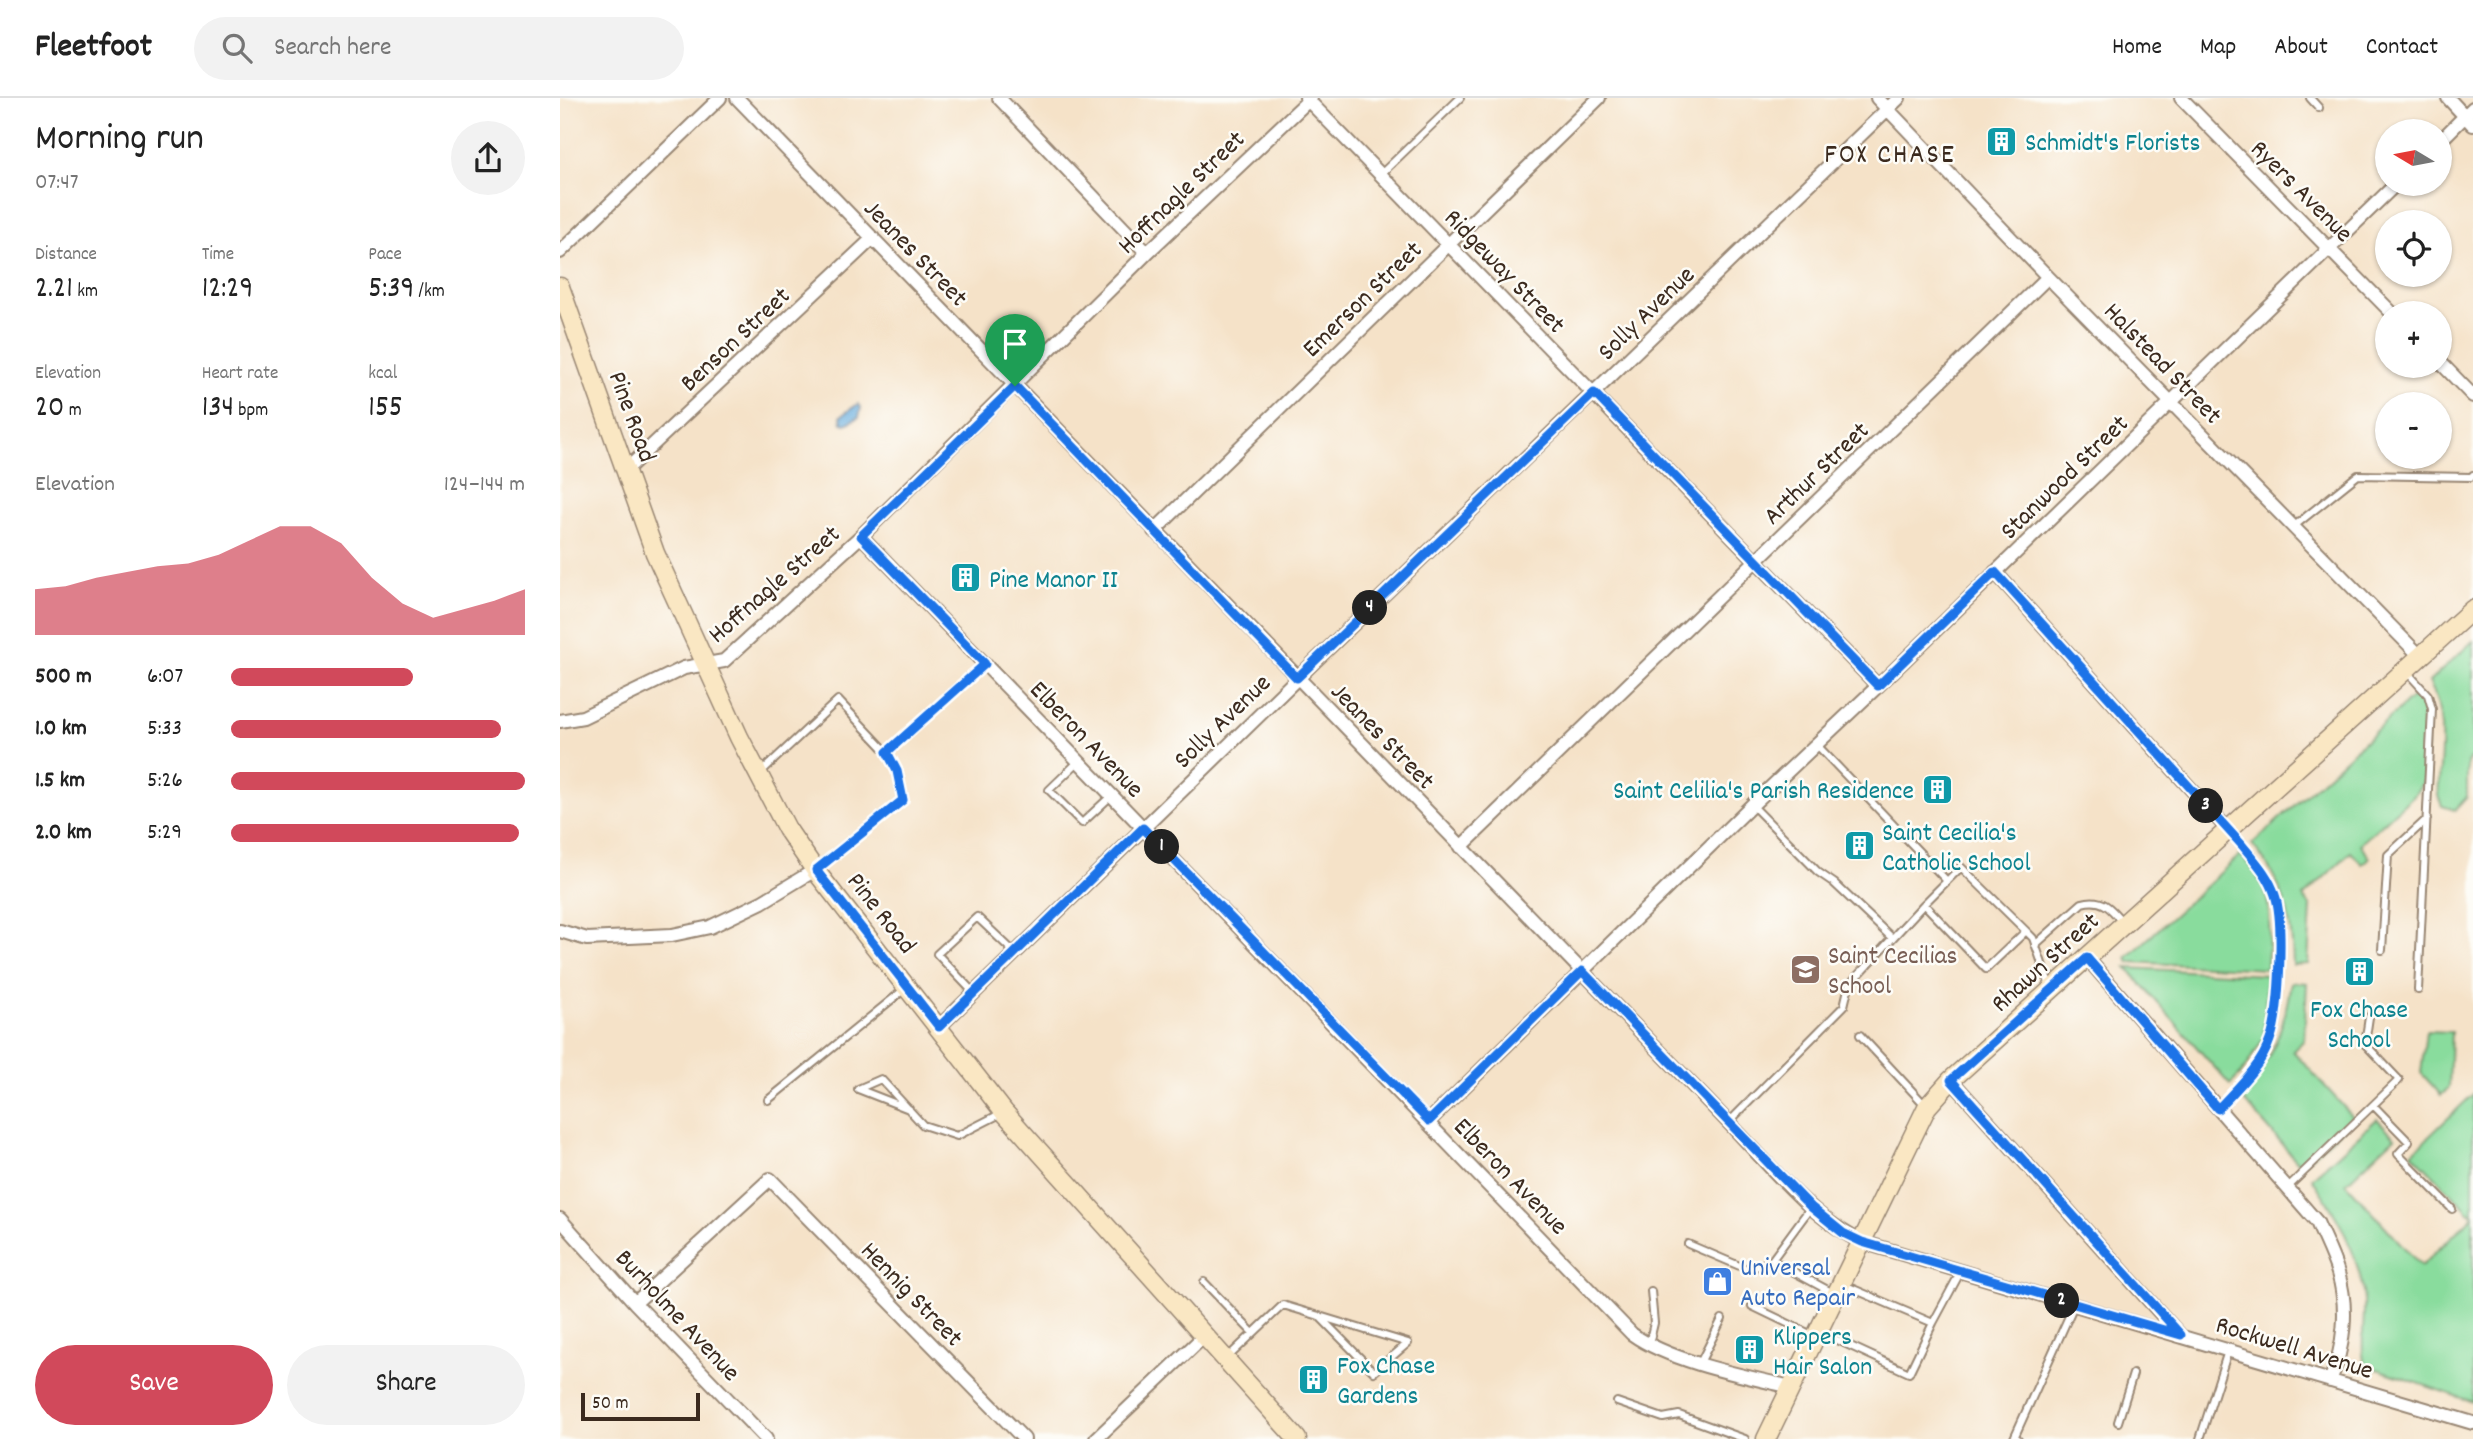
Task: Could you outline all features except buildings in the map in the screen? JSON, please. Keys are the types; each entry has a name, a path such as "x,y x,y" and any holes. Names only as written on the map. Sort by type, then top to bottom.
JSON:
{"street":[{"path":"560,252 720,98"},
{"name":"Jeanes Street","path":"737,98 1811,1207 1843,1233 1862,1242"},
{"path":"999,98 1147,253"},
{"name":"Emerson Street","path":"1154,531 1599,98"},
{"name":"Halstead Street","path":"1877,98 2048,277 2421,657"},
{"name":"Solly Avenue","path":"939,1027 1899,98"},
{"name":"Ryers Avenue","path":"2181,98 2380,301"},
{"path":"2448,98 2470,116 2452,131"},
{"name":"Hoffnagle Street","path":"560,721 583,717 684,668 724,661 861,536 1147,253 1308,99"},
{"name":"Ridgeway Street","path":"1308,99 1878,686"},
{"name":"Stanwood Street","path":"1429,1121 1752,805 2384,196"},
{"name":"Benson Street","path":"626,470 873,238"},
{"name":"Arthur Street","path":"1461,846 2048,277"},
{"name":"Pine Road","path":"560,287 655,554 705,665 787,829 1004,1112 1297,1439"},
{"path":"2452,374 2473,396"},
{"name":"Elberon Avenue","path":"861,536 1633,1334 1648,1346 1791,1387"},
{"path":"1995,572 2229,831"},
{"name":"Rhawn Street","path":"1766,1439 1927,1107 1951,1080 2473,609"},
{"path":"560,931 587,939 671,935 710,928 762,902 816,870"},
{"path":"2087,958 2317,1222 2339,1274 2343,1310 2343,1344 2330,1381"},
{"path":"1951,1080 2181,1335"},
{"name":"Hennig Street","path":"635,1303 770,1179 1024,1439"},
{"name":"Burholme Avenue","path":"560,1219 635,1303 766,1439"},
{"name":"Rockwell Avenue","path":"1862,1242 2473,1423"},
{"path":"1096,1439 1204,1336"}],"lane":[{"path":"1380,175 1460,98"},
{"path":"2310,98 2319,108"},
{"path":"2293,527 2358,475 2473,475"},
{"path":"887,752 985,664"},
{"path":"2406,670 2428,695 2432,709 2418,990"},
{"path":"759,775 838,700 887,752 897,771 903,800 816,870"},
{"path":"1816,744 1947,881"},
{"path":"1079,761 1049,790 1082,823 1112,795"},
{"path":"1752,805 1818,872 1834,883 1892,938"},
{"path":"2382,950 2388,855 2427,819"},
{"path":"2218,1109 2261,1059 2270,1040 2276,1017 2280,926 2275,893 2267,876 2229,831"},
{"path":"1729,1123 1844,1006 1849,985 1961,867 2033,938 2051,990"},
{"path":"2035,946 2082,903 2089,901 2100,901 2112,909 2124,924"},
{"path":"1924,904 1986,969 2026,931"},
{"path":"974,993 937,954 977,917 1016,953"},
{"path":"768,1100 908,987"},
{"path":"2288,1187 2399,1080 2365,1044 2369,1017"},
{"path":"1860,1035 1927,1107"},
{"path":"909,1109 858,1090 881,1079 909,1109 923,1125 957,1136 1004,1112"},
{"path":"2374,1106 2409,1142 2398,1154 2452,1209"},
{"path":"1688,1244 1749,1270 1772,1261 1811,1207"},
{"path":"1772,1261 1839,1290 1933,1323"},
{"path":"1752,1306 1909,1373 1961,1271"},
{"path":"1204,1282 1253,1333"},
{"path":"1648,1346 1654,1323 1651,1291"},
{"path":"1225,1359 1283,1305 1408,1343 1374,1372 1319,1316"},
{"path":"2018,1439 2014,1438 2074,1305"},
{"path":"1700,1363 1722,1319"},
{"path":"2200,1439 2228,1350"},
{"path":"2118,1422 2133,1374"},
{"path":"1617,1402 1663,1418 1679,1415 1745,1439"}],"green space":[{"path":"2473,641 2473,756 2467,762 2467,797 2455,810 2442,806 2438,796 2441,723 2435,695 2429,682"},
{"path":"2416,694 2423,699 2427,711 2424,781 2415,794 2360,844 2370,858 2362,864 2351,852 2303,897 2311,907 2308,964 2293,965 2291,930 2284,900 2272,873 2252,844"},
{"path":"2240,855 2261,881 2266,894 2269,922 2267,969 2129,962 2127,958"},
{"path":"2127,968 2267,975 2264,1038 2241,1074 2230,1085"},
{"path":"2291,982 2307,983 2304,1040 2293,1051 2353,1117 2301,1166 2239,1095 2261,1069 2275,1043"},
{"path":"2426,1031 2451,1032 2449,1088 2441,1095 2421,1073"},
{"path":"2473,1094 2473,1216 2412,1153"},
{"path":"2377,1119 2395,1137 2346,1183 2421,1266 2473,1216 2473,1402 2368,1366 2364,1361 2364,1301 2358,1267 2346,1236 2312,1178"}],"water":[{"path":"858,404 861,407 859,417 846,424 842,423 841,416"}],"place":[{"name":"Schmidt's Florists","path":"2002,141"},
{"name":"Pine Manor II","path":"966,578"},
{"name":"Saint Celilia's Parish Residence","path":"1937,789"},
{"name":"Saint Cecilia's Catholic School","path":"1859,846"},
{"name":"Saint Cecilias School","path":"1805,969"},
{"name":"Fox Chase School","path":"2359,972"},
{"name":"Universal Auto Repair","path":"1717,1281"},
{"name":"Klippers Hair Salon","path":"1750,1350"},
{"name":"Fox Chase Gardens","path":"1314,1379"}],"district":[{"name":"FOX CHASE","path":"1890,152"}],"route":[{"path":"1015,386 1297,678 1594,393 1878,686 1995,572 2242,845 2267,876 2275,893 2280,915 2276,1017 2270,1040 2261,1059 2218,1109 2087,958 1951,1080 2181,1335 1862,1242 1843,1233 1811,1207 1582,971 1429,1121 1143,828 939,1027 816,870 903,800 897,771 887,752 985,664 861,536 1015,386"}]}
